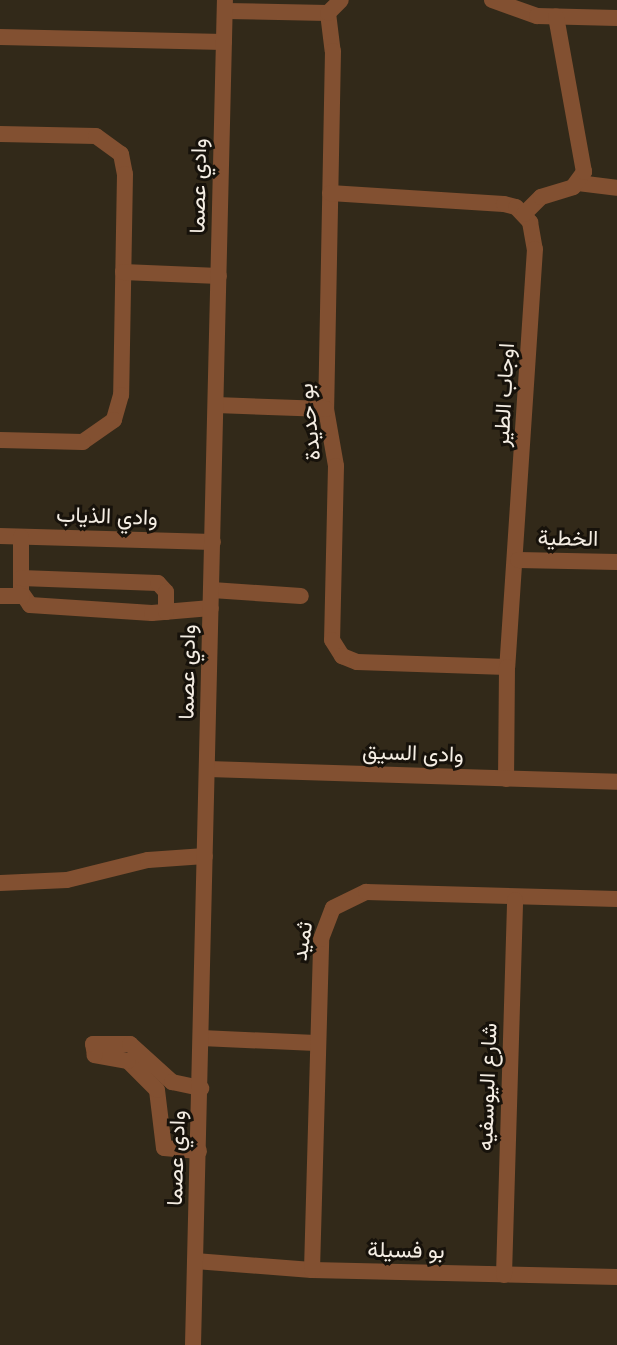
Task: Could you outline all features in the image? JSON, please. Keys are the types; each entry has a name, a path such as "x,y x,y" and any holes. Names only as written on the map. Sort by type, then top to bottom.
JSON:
{"street":[{"path":"225,6 328,13 341,0"},
{"path":"492,0 556,17 617,18"},
{"name":"وادي عصما","path":"193,1345 201,1088 225,6"},
{"name":"بو حديدة","path":"328,13 333,44 326,409 336,466 332,634 338,652 357,662 507,667"},
{"path":"556,17 585,162 578,183"},
{"path":"0,37 224,42"},
{"path":"0,134 96,136 114,146 125,174 121,395 114,420 83,442 0,440"},
{"path":"330,193 493,202 524,214 541,197 578,183 617,188"},
{"name":"اوجاب الطير","path":"506,778 507,667 518,560 535,249 524,214"},
{"path":"123,272 219,276"},
{"path":"216,405 326,409"},
{"name":"وادي الذياب","path":"0,536 213,542"},
{"path":"21,537 22,596"},
{"name":"الخطية","path":"518,560 617,562"},
{"path":"21,578 158,583 166,592 166,612"},
{"path":"212,590 301,596"},
{"path":"0,596 22,596 34,607 166,612 212,608"},
{"name":"وادى السيق","path":"207,769 617,782"},
{"path":"0,883 67,880 148,860 205,856"},
{"name":"ثميد","path":"312,1270 316,1043 321,939 329,913 343,900 366,892 515,900 617,899"},
{"name":"شارع اليوسفيه","path":"504,1275 515,900"},
{"path":"201,1038 316,1043"},
{"path":"199,1151 164,1148 157,1090 128,1061 96,1055 93,1044 130,1044 172,1082 201,1088"},
{"name":"بو فسيلة","path":"195,1261 312,1270 617,1277"}]}
